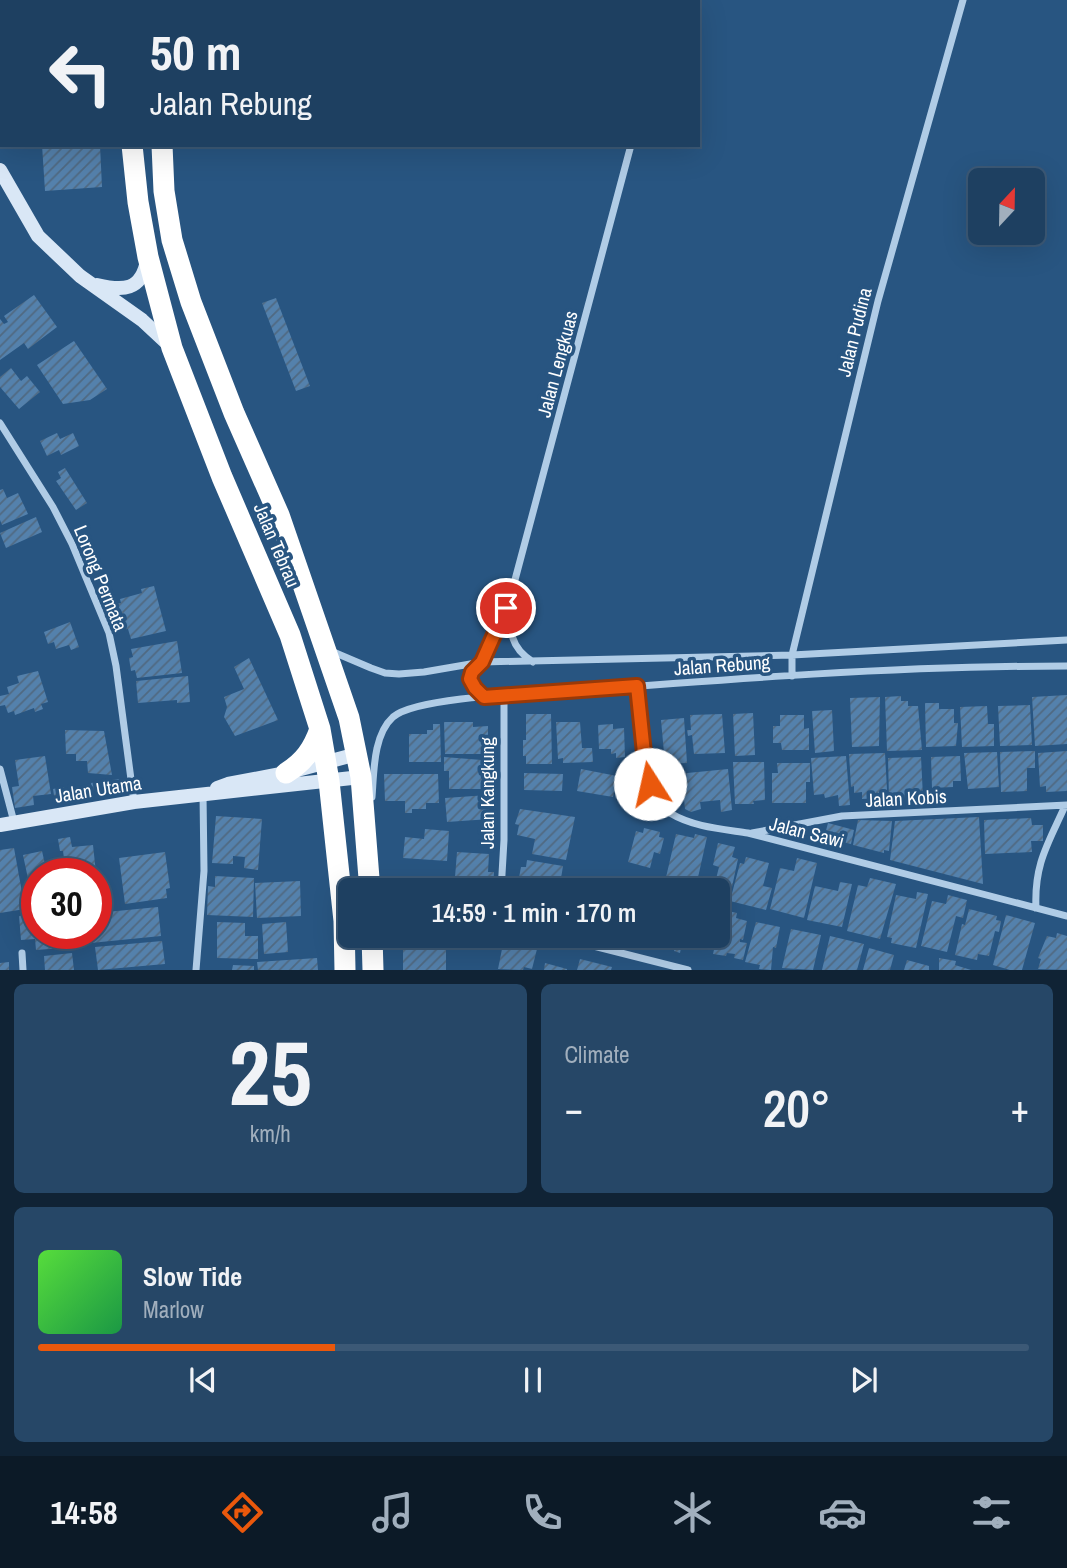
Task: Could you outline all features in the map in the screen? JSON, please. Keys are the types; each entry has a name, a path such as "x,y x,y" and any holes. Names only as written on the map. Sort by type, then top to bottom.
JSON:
{"highway":[{"name":"Jalan Tebrau","path":"132,147 148,257 172,348 222,477 290,635 320,729 328,772 344,921 345,970"},
{"name":"Jalan Tebrau","path":"162,147 164,191 172,240 191,302 234,413 279,515 349,718 361,777 369,878"},
{"path":"263,567 269,573 282,578 291,571 294,557"},
{"path":"286,774 307,756 320,729"},
{"path":"372,948 373,970"}],"street":[{"name":"Jalan Pudina","path":"792,676 792,655 878,301 963,0"},
{"name":"Jalan Lengkuas","path":"484,697 470,679 472,672 482,662 512,592 630,147"},
{"path":"0,170 38,236 88,282 142,320 172,348"},
{"path":"88,282 108,288 131,286 139,282 148,257"},
{"name":"Lorong Permata","path":"0,423 53,507 72,544 108,632 116,666 134,802"},
{"name":"Jalan Lengkuas","path":"512,592 511,632 515,648 534,663"},
{"name":"Jalan Rebung","path":"326,649 385,673 424,672 482,662 534,663 792,655 1067,640"},
{"name":"Jalan Rebung","path":"367,850 378,746 384,729 402,712 426,705 484,697 792,676 1067,666"},
{"name":"Jalan Sawi","path":"637,686 646,772 662,805 669,812 704,826 748,833 1067,916"},
{"name":"Jalan Kangkung","path":"502,878 503,696"},
{"path":"328,772 356,754"},
{"path":"0,769 7,824"},
{"path":"328,772 361,777"},
{"name":"Jalan Utama","path":"203,794 228,784 286,774 328,772"},
{"name":"Jalan Utama","path":"7,824 134,802 228,793 328,772"},
{"path":"196,970 204,871 203,794"},
{"path":"1036,908 1035,883 1040,860 1066,805"},
{"name":"Jalan Kobis","path":"748,833 842,816 1066,805"},
{"path":"601,948 688,970"},
{"path":"22,953 23,970"}],"building":[{"path":"42,147 100,147 102,187 45,191"},
{"path":"34,295 57,327 28,349 24,343 0,360 0,319 4,324 8,322 4,316"},
{"path":"276,298 310,386 296,391 262,303"},
{"path":"74,341 107,389 90,400 63,404 37,365"},
{"path":"11,368 21,381 27,376 40,392 19,409 0,387 0,377"},
{"path":"57,433 60,439 73,433 79,446 61,455 59,450 47,456 40,441"},
{"path":"65,468 87,503 76,510 56,481 61,478 58,472"},
{"path":"3,489 7,498 18,493 28,514 2,525 0,490"},
{"path":"36,517 42,532 6,548 0,533"},
{"path":"154,586 166,631 131,639 128,629 123,630 116,604 121,603 120,599 142,593 141,589"},
{"path":"70,622 79,647 71,650 69,645 56,649 54,642 48,644 44,632"},
{"path":"177,641 182,673 137,678 135,670 131,671 131,649"},
{"path":"249,658 278,720 235,736 224,717 227,707 224,697 244,689 234,667"},
{"path":"38,671 48,702 41,704 43,709 35,712 34,708 15,715 14,711 8,713 5,705 0,706 0,696 9,694 7,687 19,683 17,676"},
{"path":"188,676 190,702 177,703 177,700 138,703 136,681"},
{"path":"1067,695 1067,744 1035,746 1032,697"},
{"path":"901,696 901,701 908,701 908,706 918,706 922,750 887,751 885,697"},
{"path":"880,697 879,746 852,747 850,698"},
{"path":"925,703 939,703 939,709 954,709 954,723 958,723 956,746 926,747"},
{"path":"1030,705 1032,745 1000,746 998,706"},
{"path":"987,706 988,724 994,724 994,746 962,747 960,707"},
{"path":"832,710 834,751 815,753 812,711"},
{"path":"753,713 755,755 735,756 733,714"},
{"path":"526,714 551,714 552,764 526,764 523,740 526,740"},
{"path":"722,714 725,753 694,754 692,735 688,736 687,730 691,730 690,715"},
{"path":"780,715 804,715 804,729 809,728 809,750 782,750 781,743 773,743 773,726 780,726"},
{"path":"684,718 687,763 665,764 661,720"},
{"path":"444,722 473,722 473,727 488,726 488,754 445,754"},
{"path":"556,722 580,722 582,748 592,748 593,762 563,763 563,758 558,759"},
{"path":"433,724 440,724 441,762 409,762 409,734 427,734 427,730 433,730"},
{"path":"613,724 613,729 624,728 625,757 616,758 616,753 611,754 611,749 599,749 598,725"},
{"path":"65,730 104,731 112,775 88,773 87,761 76,761 76,754 66,754"},
{"path":"1035,751 1035,768 1027,768 1027,791 1001,792 1000,752"},
{"path":"1067,751 1067,791 1046,792 1046,786 1040,787 1038,753"},
{"path":"997,752 999,787 968,789 964,753"},
{"path":"885,753 887,790 880,791 880,798 862,799 862,792 854,793 854,786 851,787 849,754"},
{"path":"45,756 51,794 33,796 34,805 15,808 12,787 19,786 15,760"},
{"path":"846,756 850,805 839,806 838,795 825,798 824,794 814,795 811,758"},
{"path":"960,756 961,781 953,781 953,787 932,788 931,757"},
{"path":"444,757 482,760 482,789 449,789 449,771 444,771"},
{"path":"921,757 923,797 889,798 888,758"},
{"path":"733,762 764,762 765,800 753,801 754,804 735,804"},
{"path":"777,763 810,763 806,803 772,803 772,773 778,773"},
{"path":"581,769 617,776 613,797 577,791"},
{"path":"728,769 732,810 721,812 720,800 700,802 701,809 691,812 685,809 684,799 668,800 667,793 664,793 663,788 669,787 667,775"},
{"path":"524,773 563,774 562,791 524,790"},
{"path":"384,774 438,774 439,803 426,803 426,809 412,809 412,813 405,813 405,801 385,801"},
{"path":"119,779 122,793 105,796 103,789 92,791 91,783"},
{"path":"64,787 66,800 55,802 53,789"},
{"path":"488,795 490,819 447,822 445,798"},
{"path":"520,809 575,817 566,860 532,854 535,839 517,835 519,825 515,824"},
{"path":"216,816 262,819 258,870 244,868 245,857 233,856 233,864 212,863"},
{"path":"979,817 983,884 890,860 895,821"},
{"path":"1031,818 1032,825 1043,825 1043,841 1031,841 1032,852 985,854 984,820"},
{"path":"858,820 892,821 889,851 884,850 884,853 853,845"},
{"path":"828,823 854,830 851,844 824,838"},
{"path":"644,828 660,832 659,837 664,838 660,854 654,852 650,868 628,862 636,831 643,833"},
{"path":"425,829 449,831 447,861 403,858 405,837 424,839"},
{"path":"676,834 694,838 695,834 707,837 698,878 666,878"},
{"path":"70,837 72,847 93,845 94,858 64,858 58,839"},
{"path":"718,843 735,847 732,857 738,859 732,887 730,878 716,878 719,867 713,865"},
{"path":"14,848 21,887 21,910 0,913 0,850"},
{"path":"42,851 44,858 24,858 23,855"},
{"path":"165,852 170,888 166,889 167,898 125,904 119,858"},
{"path":"457,852 489,854 488,872 494,872 494,878 455,877"},
{"path":"746,857 769,863 763,886 772,888 766,910 730,901 740,863 744,864"},
{"path":"797,858 817,863 804,918 770,909 780,868 794,871"},
{"path":"527,860 563,866 561,878 519,878 521,867 526,867"},
{"path":"215,876 254,878 253,917 207,915 208,886 215,887"},
{"path":"444,876 444,878 414,878"},
{"path":"870,878 896,884 880,939 847,931 858,885 867,887"},
{"path":"300,881 301,916 257,918 255,883"},
{"path":"840,882 852,884 842,927 807,920 815,886 838,891"},
{"path":"917,892 928,894 916,948 891,943 892,938 887,937 896,895 916,899"},
{"path":"948,895 967,900 963,918 956,916 947,952 921,946 932,901 946,904"},
{"path":"158,907 161,936 112,941 112,911"},
{"path":"969,909 997,916 996,920 1001,921 999,932 995,931 989,956 978,954 977,960 955,955 962,924 965,925"},
{"path":"730,911 737,913 736,918 747,921 743,940 740,939 740,942 747,943 743,960 734,958 735,954 713,954 714,948 730,948"},
{"path":"1006,915 1035,923 1022,970 993,965"},
{"path":"217,922 245,923 245,936 258,936 258,959 217,958"},
{"path":"286,922 288,952 264,954 262,924"},
{"path":"756,922 780,927 776,948 773,947 771,970 759,969 760,965 745,962"},
{"path":"791,929 821,935 813,970 782,968"},
{"path":"1057,933 1067,936 1067,970 1038,969 1041,959 1038,958 1047,936 1056,938"},
{"path":"830,936 864,944 857,970 822,970"},
{"path":"162,941 165,964 98,970 95,949 112,949 112,945"},
{"path":"403,948 446,948 446,970 403,970"},
{"path":"502,948 537,949 532,969 498,969"},
{"path":"869,948 894,955 890,970 863,970"},
{"path":"72,953 74,970 45,970 44,956"},
{"path":"317,958 318,970 258,970 257,962"},
{"path":"939,958 956,961 955,965 971,970 939,970"},
{"path":"580,959 612,967 611,970 577,970"},
{"path":"907,960 929,966 929,970 904,970"},
{"path":"9,962 9,970 0,970 0,963"},
{"path":"545,963 567,969 567,970 544,970"},
{"path":"233,965 254,966 254,970 232,970"}],"route":[{"path":"506,608 482,662 472,672 470,679 475,688 484,697 637,686 646,772 650,784"}]}
